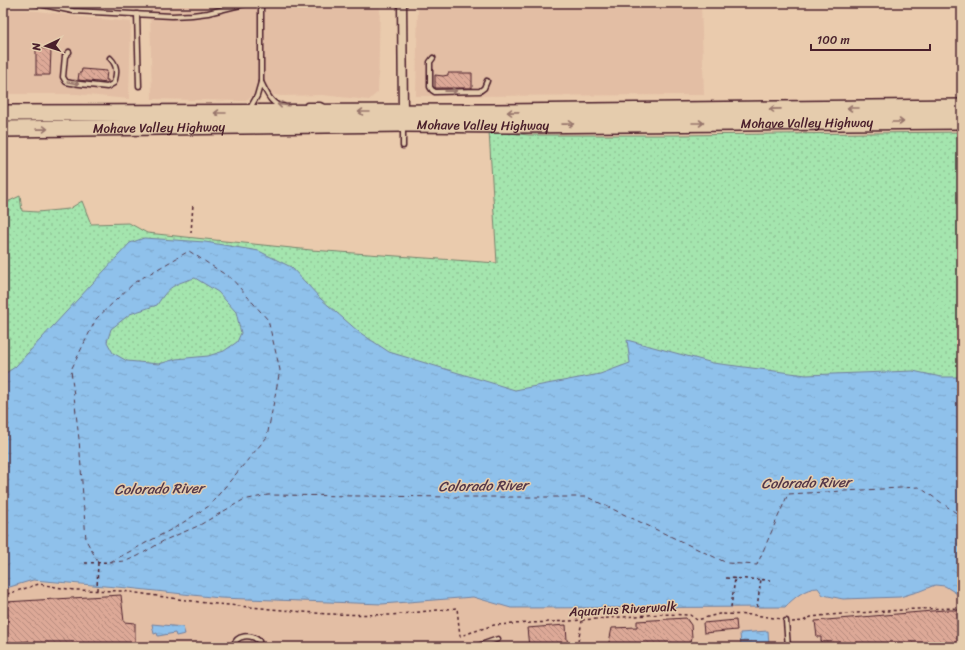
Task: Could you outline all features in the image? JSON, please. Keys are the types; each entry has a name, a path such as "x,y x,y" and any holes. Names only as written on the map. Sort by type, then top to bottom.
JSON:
{"highway":[{"name":"Mohave Valley Highway","path":"3,129 403,118 962,107"},
{"name":"Mohave Valley Highway","path":"3,113 334,112 510,125 962,121"}],"street":[{"path":"402,3 403,118"}],"lane":[{"path":"34,3 73,11 192,16 248,3"},
{"path":"247,112 257,96 261,82 261,3"},
{"path":"137,14 139,86"},
{"path":"69,52 66,56 62,77 66,82 71,83 107,87 114,83 117,72 115,62 110,58"},
{"path":"433,58 430,62 430,87 435,92 480,91 484,88 487,81"},
{"path":"261,82 272,101 279,106 286,106"},
{"path":"299,105 320,105 334,112"},
{"path":"403,118 403,146"},
{"path":"786,620 788,647"},
{"path":"234,647 234,642 239,638 247,636 254,637 259,641 260,647"},
{"path":"475,647 498,639"}],"path":[{"path":"191,233 193,204"},
{"path":"3,598 4,595 39,584 74,590 97,590 98,562"},
{"path":"85,563 110,562"},
{"path":"726,578 770,580"},
{"path":"731,607 735,578"},
{"path":"757,607 760,580"},
{"name":"Aquarius Riverwalk","path":"97,590 124,591 206,603 326,614 391,615 457,608 460,636 494,625 662,614 690,614 697,620 719,614 755,615 786,620"},
{"path":"786,620 789,622 803,621 811,617 828,615 916,609 962,608"},
{"path":"577,647 582,620"}],"shaded area":[{"path":"97,3 380,3 378,92 369,100 322,95 282,96 261,93 243,101 152,99 150,6"},
{"path":"418,3 701,3 704,95 416,96"},
{"path":"3,9 38,11 131,22 129,99 77,94 3,94"},
{"path":"19,580 220,598 382,604 473,597 511,608 785,607 795,597 812,588 818,589 823,596 843,599 920,591 935,585 945,586 962,597 962,647 3,647 3,592"}],"green space":[{"path":"489,131 529,135 962,132 962,393 3,397 3,204 20,196 22,211 37,212 69,209 82,201 91,224 129,223 147,233 311,250 497,263"}],"water":[{"name":"Colorado River","path":"144,238 205,242 259,251 291,267 321,299 359,332 389,352 515,390 600,374 630,363 627,340 713,363 806,375 913,371 941,377 962,377 962,597 945,586 935,585 900,597 843,599 823,595 818,588 813,588 800,594 785,607 511,608 473,597 382,604 220,598 33,580 3,589 3,375 15,367 130,243","holes":["195,278 218,292 236,312 241,333 237,342 224,351 208,356 176,359 159,364 127,361 113,353 107,342 111,329 130,314 157,305 165,294 177,284"]},
{"path":"152,624 183,627 185,634 176,636 175,633 158,636 157,633 154,634"},
{"path":"768,631 769,645 741,647 740,633"}],"building":[{"path":"43,48 51,50 50,75 36,75 36,50"},
{"path":"82,69 107,71 106,80 108,80 108,83 78,80 79,73 81,73"},
{"path":"448,73 472,73 472,88 435,88 435,75 443,76 448,75"},
{"path":"121,595 124,622 135,623 135,646 29,647 29,641 3,644 7,619 6,602"},
{"path":"944,610 962,610 962,647 821,647 821,637 817,637 815,621"},
{"path":"686,618 691,625 692,637 690,647 608,647 612,628 637,627 637,621"},
{"path":"736,620 737,630 704,633 703,623"},
{"path":"566,625 567,640 570,647 529,647 527,628"}],"ferry route":[{"path":"98,562 86,540 79,439 71,370 96,319 135,282 189,251 232,279 268,320 280,370 267,437 209,506 176,527 110,562"},
{"path":"110,562 126,561 138,556 165,540 198,526 243,500 268,495 587,497 727,563 757,565 788,494 919,487 962,517"}]}
